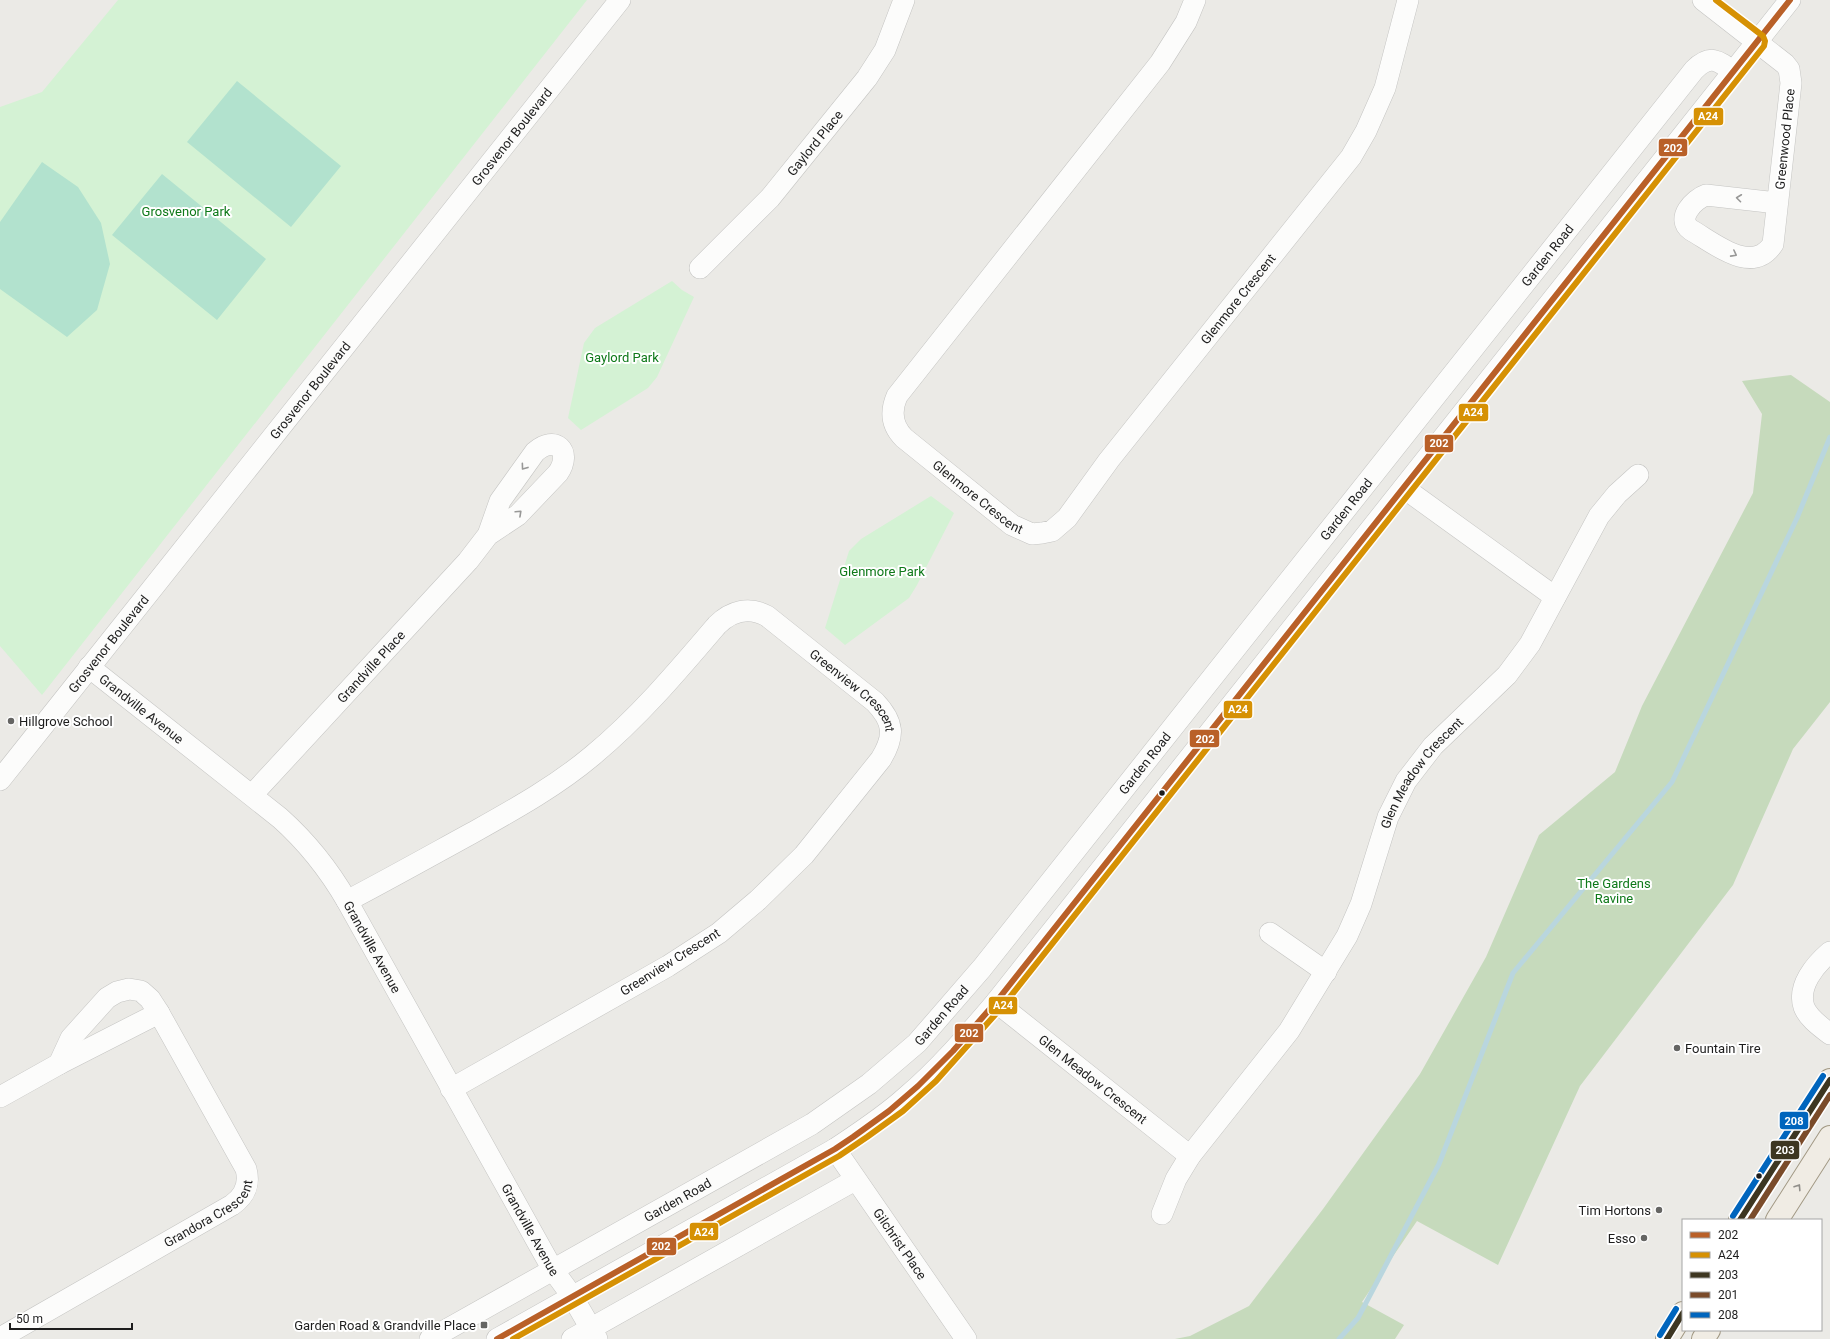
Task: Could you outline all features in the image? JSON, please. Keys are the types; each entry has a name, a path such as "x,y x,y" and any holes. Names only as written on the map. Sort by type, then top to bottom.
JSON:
{"main road":[{"path":"1741,1219 1830,1080"},
{"path":"1778,1219 1830,1137"},
{"path":"1667,1339 1682,1315"}],"street":[{"name":"Grosvenor Boulevard","path":"0,780 620,0"},
{"name":"Gaylord Place","path":"700,268 770,198 867,78 885,50 904,0"},
{"name":"Glenmore Crescent","path":"1195,0 1186,22 1160,63 897,396 894,403 894,424 904,438 1012,525 1032,534 1052,531 1067,518 1109,460 1351,157 1366,131 1385,88 1408,0"},
{"path":"1703,0 1757,42"},
{"path":"497,1339 834,1149 881,1117 906,1097 948,1057 996,1002 1790,0"},
{"name":"Greenwood Place","path":"1757,42 1785,64 1790,76 1778,203"},
{"name":"Garden Road","path":"430,1339 812,1124 869,1084 917,1043 982,968 1694,70 1706,61 1718,60 1733,72"},
{"name":"Glen Meadow Crescent","path":"1162,1214 1176,1180 1190,1156 1289,1031 1326,972 1357,916 1388,817 1406,781 1433,746 1507,674 1530,644 1599,516 1617,494 1638,475"},
{"path":"1404,488 1555,597"},
{"name":"Grandville Place","path":"252,795 463,567 488,535"},
{"name":"Greenview Crescent","path":"347,902 522,804 568,774 638,716 721,620 736,612 753,611 767,616 875,702 887,716 891,738 890,743 881,759 814,844 774,886 740,916 684,956 451,1089"},
{"name":"Grandville Avenue","path":"89,667 280,818 307,844 328,870 553,1270 572,1296 594,1334"},
{"path":"1270,933 1326,972"},
{"path":"1830,952 1823,958 1803,985 1804,1008 1815,1022 1830,1034"},
{"name":"Grandora Crescent","path":"0,1338 232,1205 241,1199 246,1189 248,1178 246,1169 159,1013 150,999 141,991 129,988 117,992 107,998 71,1038 59,1064"},
{"name":"Glen Meadow Crescent","path":"996,1002 1190,1156"},
{"path":"0,1097 59,1064 159,1013"},
{"name":"Gilchrist Place","path":"834,1149 966,1339"},
{"path":"572,1339 594,1334 855,1180"}],"green space":[{"name":"Grosvenor Park","path":"118,0 587,0 42,695 0,646 0,107 42,92"},
{"path":"237,81 341,166 291,227 187,142"},
{"path":"42,162 78,187 101,223 110,264 97,310 67,337 0,289 0,222"},
{"path":"162,174 266,259 217,320 112,235"},
{"name":"Gaylord Park","path":"672,281 682,290 694,297 657,377 648,388 581,430 568,418 584,343 595,328"},
{"name":"The Gardens Ravine","path":"1791,375 1830,402 1830,702 1793,749 1733,885 1580,1086 1498,1265 1417,1221 1362,1302 1404,1325 1395,1339 1175,1339 1190,1336 1249,1306 1323,1209 1420,1074 1486,957 1539,835 1615,772 1642,706 1753,493 1762,414 1742,381"},
{"name":"Glenmore Park","path":"931,496 954,513 917,585 909,598 845,645 825,628 849,551 861,539"}],"waterway":[{"path":"1339,1339 1358,1318 1439,1164 1513,973 1672,782 1797,518 1830,437"}],"transit line":[{"name":"A24","path":"513,1339 839,1156 903,1111 936,1081 1002,1007 1764,46 1765,41 1763,36 1716,0"},
{"name":"202","path":"497,1339 835,1149 889,1111 918,1086 953,1051 996,1002 1790,0"},
{"name":"208","path":"1733,1216 1823,1076"},
{"name":"203","path":"1741,1219 1830,1080"},
{"name":"201","path":"1751,1219 1830,1095"},
{"name":"208","path":"1660,1335 1676,1309"},
{"name":"203","path":"1667,1339 1682,1315"}],"place":[{"name":"Hillgrove School","path":"11,721"},
{"name":"Fountain Tire","path":"1677,1048"},
{"name":"Tim Hortons","path":"1659,1210"},
{"name":"Esso","path":"1644,1238"},
{"name":"Garden Road & Grandville Place","path":"484,1325"}]}
